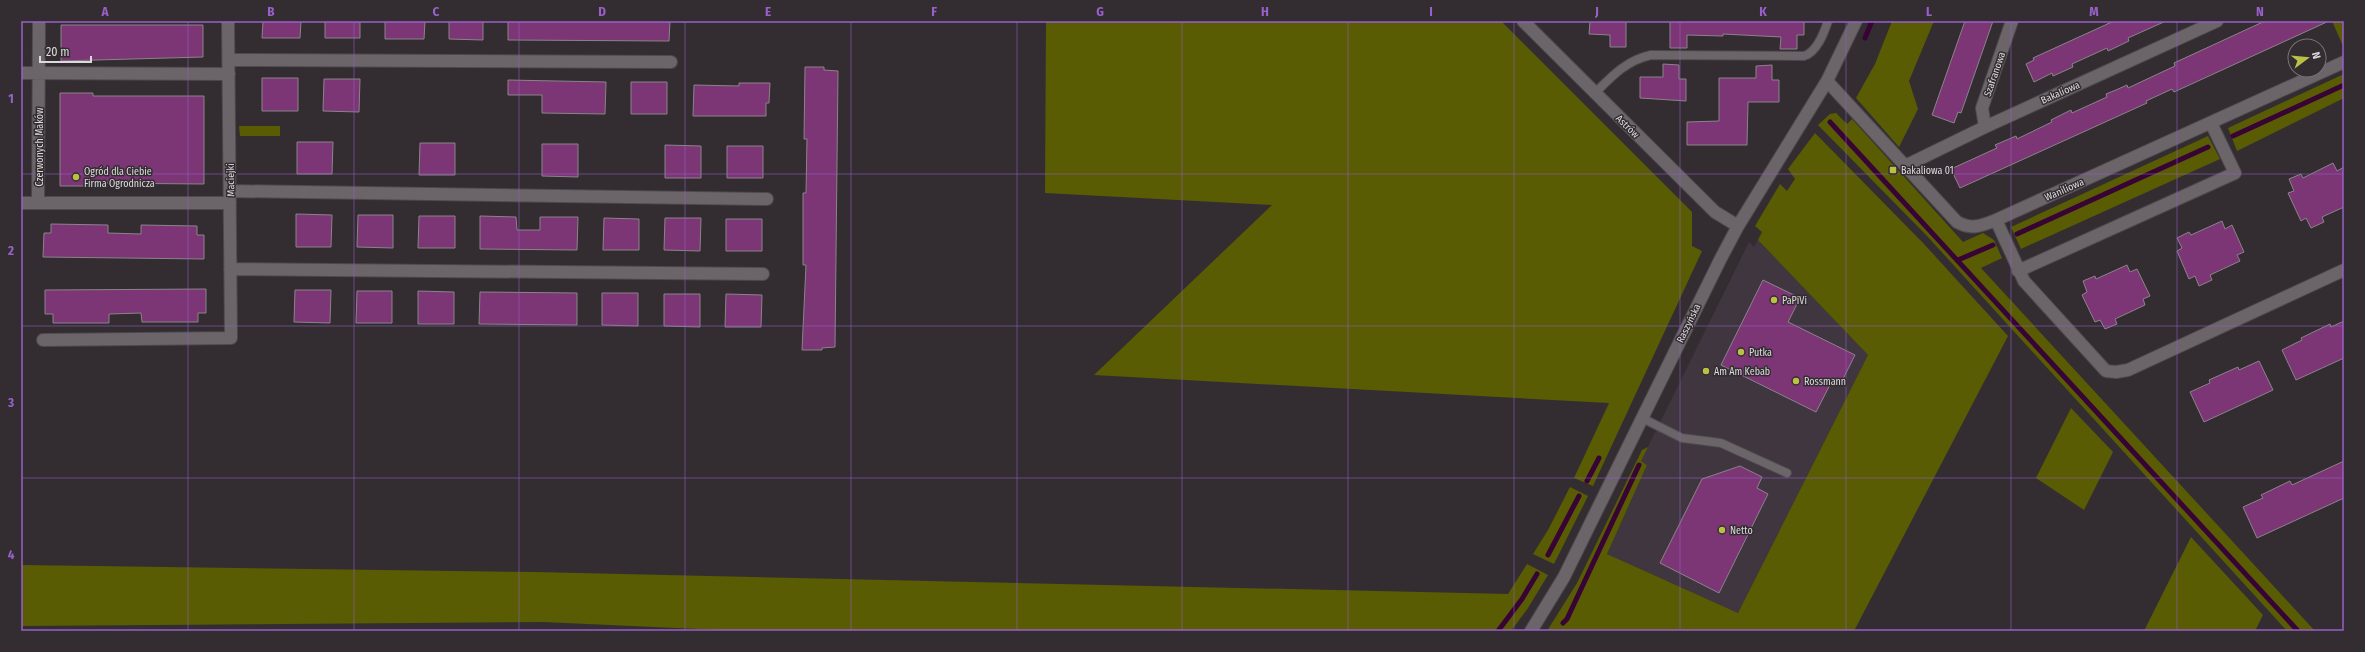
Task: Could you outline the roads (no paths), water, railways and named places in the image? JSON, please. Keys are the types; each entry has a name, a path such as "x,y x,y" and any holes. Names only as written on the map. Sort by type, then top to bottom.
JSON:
{"street":[{"name":"Czerwonych Maków","path":"38,204 39,21"},
{"name":"Maciejki","path":"43,340 231,338 228,21"},
{"name":"Astrów","path":"1523,21 1715,212 1738,226"},
{"name":"Raszyńska","path":"1531,631 1564,577 1738,226 1827,81 1856,21"},
{"name":"Szafranowa","path":"1985,127 1982,108 2012,21"},
{"name":"Bakaliowa","path":"1905,166 1985,127 2218,21"},
{"path":"228,60 671,62"},
{"name":"Waniliowa","path":"1827,81 1957,222 1967,228 1980,227 1996,220 2344,62"},
{"path":"21,73 229,74"},
{"path":"2018,271 2235,173 2211,122"},
{"path":"21,203 38,204 230,197 767,199"},
{"path":"1996,220 2018,271 2024,281 2106,371 2116,372 2128,370 2344,270"},
{"path":"230,269 763,274"}],"lane":[{"path":"1595,92 1616,72 1640,57 1651,55 1804,56 1811,54 1828,21"},
{"path":"1642,418 1682,438 1722,443 1786,473"}],"waterway":[{"path":"1865,38 1872,21"},
{"path":"2233,136 2344,85"},
{"path":"1830,122 2298,631"},
{"path":"2017,234 2208,147"},
{"path":"1958,260 1993,245"},
{"path":"1587,481 1599,458"},
{"path":"1563,623 1567,619 1639,465"},
{"path":"1548,555 1579,496"},
{"path":"1498,631 1522,599 1537,574"}],"place":[{"name":"Bakaliowa 01","path":"1893,170"},
{"name":"Ogród dla Ciebie Firma Ogrodnicza","path":"76,177"},
{"name":"PaPiVi","path":"1774,300"},
{"name":"Putka","path":"1741,352"},
{"name":"Am Am Kebab","path":"1706,371"},
{"name":"Rossmann","path":"1796,381"},
{"name":"Netto","path":"1722,530"}]}
